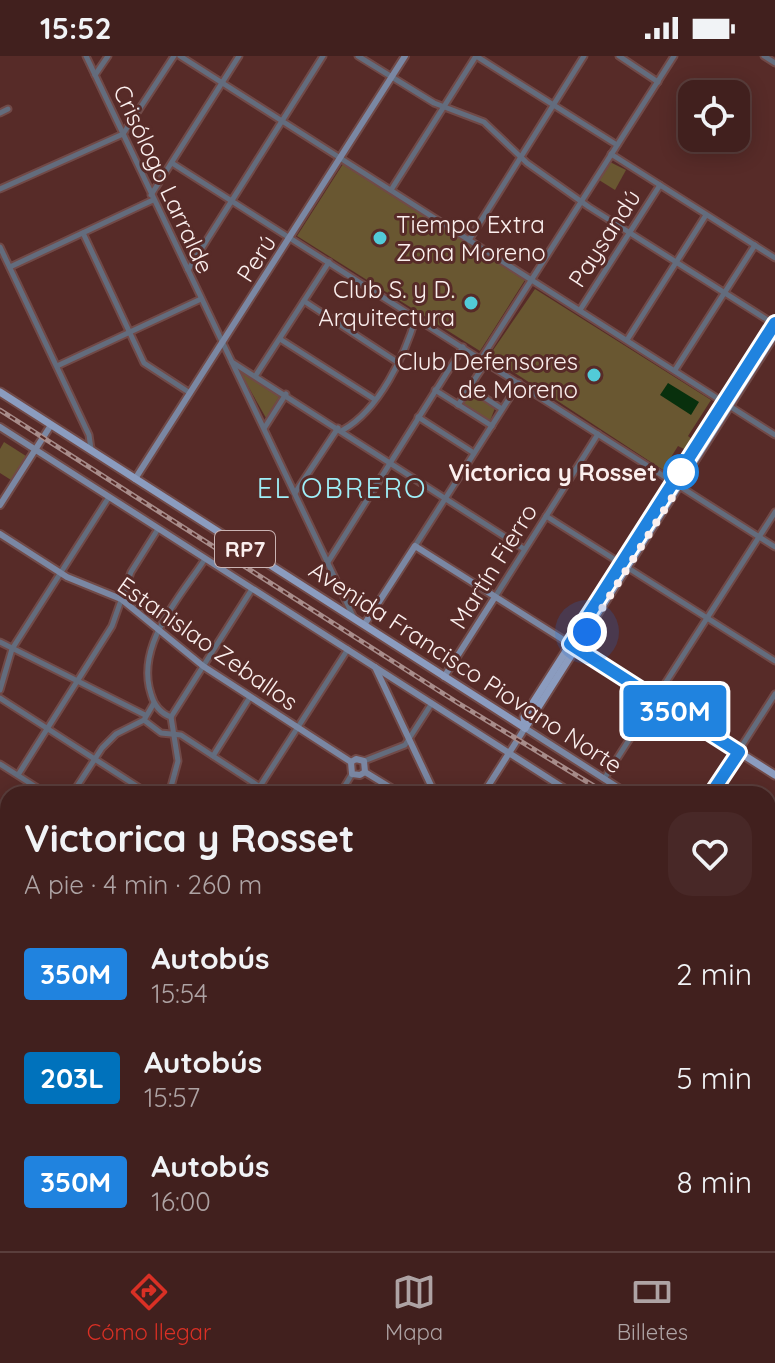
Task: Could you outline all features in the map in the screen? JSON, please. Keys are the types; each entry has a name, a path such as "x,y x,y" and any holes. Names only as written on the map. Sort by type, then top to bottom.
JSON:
{"main road":[{"path":"525,728 775,324"},
{"path":"727,403 775,334"},
{"name":"Avenida Francisco Piovano Norte","path":"0,392 525,728"},
{"path":"573,646 775,775"}],"street":[{"name":"Crisólogo Larralde","path":"86,56 355,619"},
{"path":"95,75 108,56"},
{"path":"0,189 123,134 177,56 775,435"},
{"path":"10,267 152,197 239,56"},
{"path":"187,271 323,56"},
{"path":"358,56 443,107 484,122 521,158 629,232 775,324"},
{"name":"Perú","path":"135,479 405,56"},
{"path":"391,190 476,56 617,145"},
{"path":"469,240 584,56"},
{"path":"619,56 658,82"},
{"path":"458,405 531,279 674,56"},
{"path":"764,56 775,63"},
{"path":"0,113 8,109"},
{"path":"611,154 775,258"},
{"path":"172,163 775,547"},
{"name":"Paysandú","path":"580,310 660,185"},
{"path":"627,340 706,215"},
{"path":"83,233 128,333 148,366 190,393"},
{"path":"675,370 755,245"},
{"path":"0,247 89,435 91,450"},
{"path":"256,375 329,262"},
{"path":"57,366 201,299"},
{"path":"304,301 397,362"},
{"path":"295,493 340,429 374,399 397,362 416,317"},
{"path":"280,339 374,399"},
{"path":"328,562 463,347"},
{"path":"232,362 524,549"},
{"path":"364,625 519,383"},
{"path":"470,388 503,409"},
{"path":"435,390 492,426"},
{"path":"265,428 286,394"},
{"path":"418,417 474,453"},
{"path":"0,505 51,425"},
{"path":"0,427 561,786"},
{"name":"Martín Fierro","path":"444,677 598,434"},
{"path":"0,690 12,649 109,497"},
{"path":"604,779 775,512"},
{"path":"546,516 775,661"},
{"path":"18,775 112,626 131,572 158,529"},
{"name":"Estanislao Zeballos","path":"0,534 60,573 121,599 203,666 351,762"},
{"path":"415,546 573,646"},
{"path":"171,717 164,715 154,703 148,665 159,630 205,559"},
{"path":"171,786 178,761 171,717 252,589"},
{"path":"0,642 144,717 161,733 175,733 258,786"},
{"path":"261,786 348,649"},
{"path":"374,665 431,786"},
{"path":"716,786 775,694"},
{"path":"213,756 250,697"},
{"path":"0,698 137,786"},
{"path":"77,786 94,758 116,734 144,717 154,703"},
{"path":"345,786 352,774 351,762 356,759 364,761 403,747 433,703"},
{"path":"488,786 525,728"},
{"name":"Avenida Francisco Piovano Norte","path":"525,728 615,786"},
{"path":"364,761 365,772"},
{"path":"0,764 33,786"},
{"path":"352,774 365,772"},
{"path":"365,772 388,786"}],"shaded area":[{"path":"610,162 626,170 615,190 599,180"},
{"name":"Tiempo Extra Zona Moreno","path":"343,164 525,280 480,351 297,236"},
{"name":"Club Defensores de Moreno","path":"535,289 711,400 688,436 694,441 688,451 678,446 663,470 489,356"},
{"path":"243,369 281,394 266,418 240,372"},
{"path":"668,383 699,402 691,415 660,395"},
{"path":"472,393 495,408 490,421 464,404 468,394"},
{"path":"4,442 26,456 11,480 0,473 0,449"}],"railway":[{"path":"0,410 458,703 594,786"}],"bus line":[{"name":"350M","path":"716,786 739,752 570,644 775,323"}],"place":[{"name":"Tiempo Extra Zona Moreno","path":"380,238"},
{"name":"Club S. y D. Arquitectura","path":"471,303"},
{"name":"Club Defensores de Moreno","path":"594,375"},
{"name":"Victorica y Rosset","path":"681,472"}],"district":[{"name":"EL OBRERO","path":"342,487"}],"route":[{"path":"587,632 680,485 674,482 681,472"}]}
